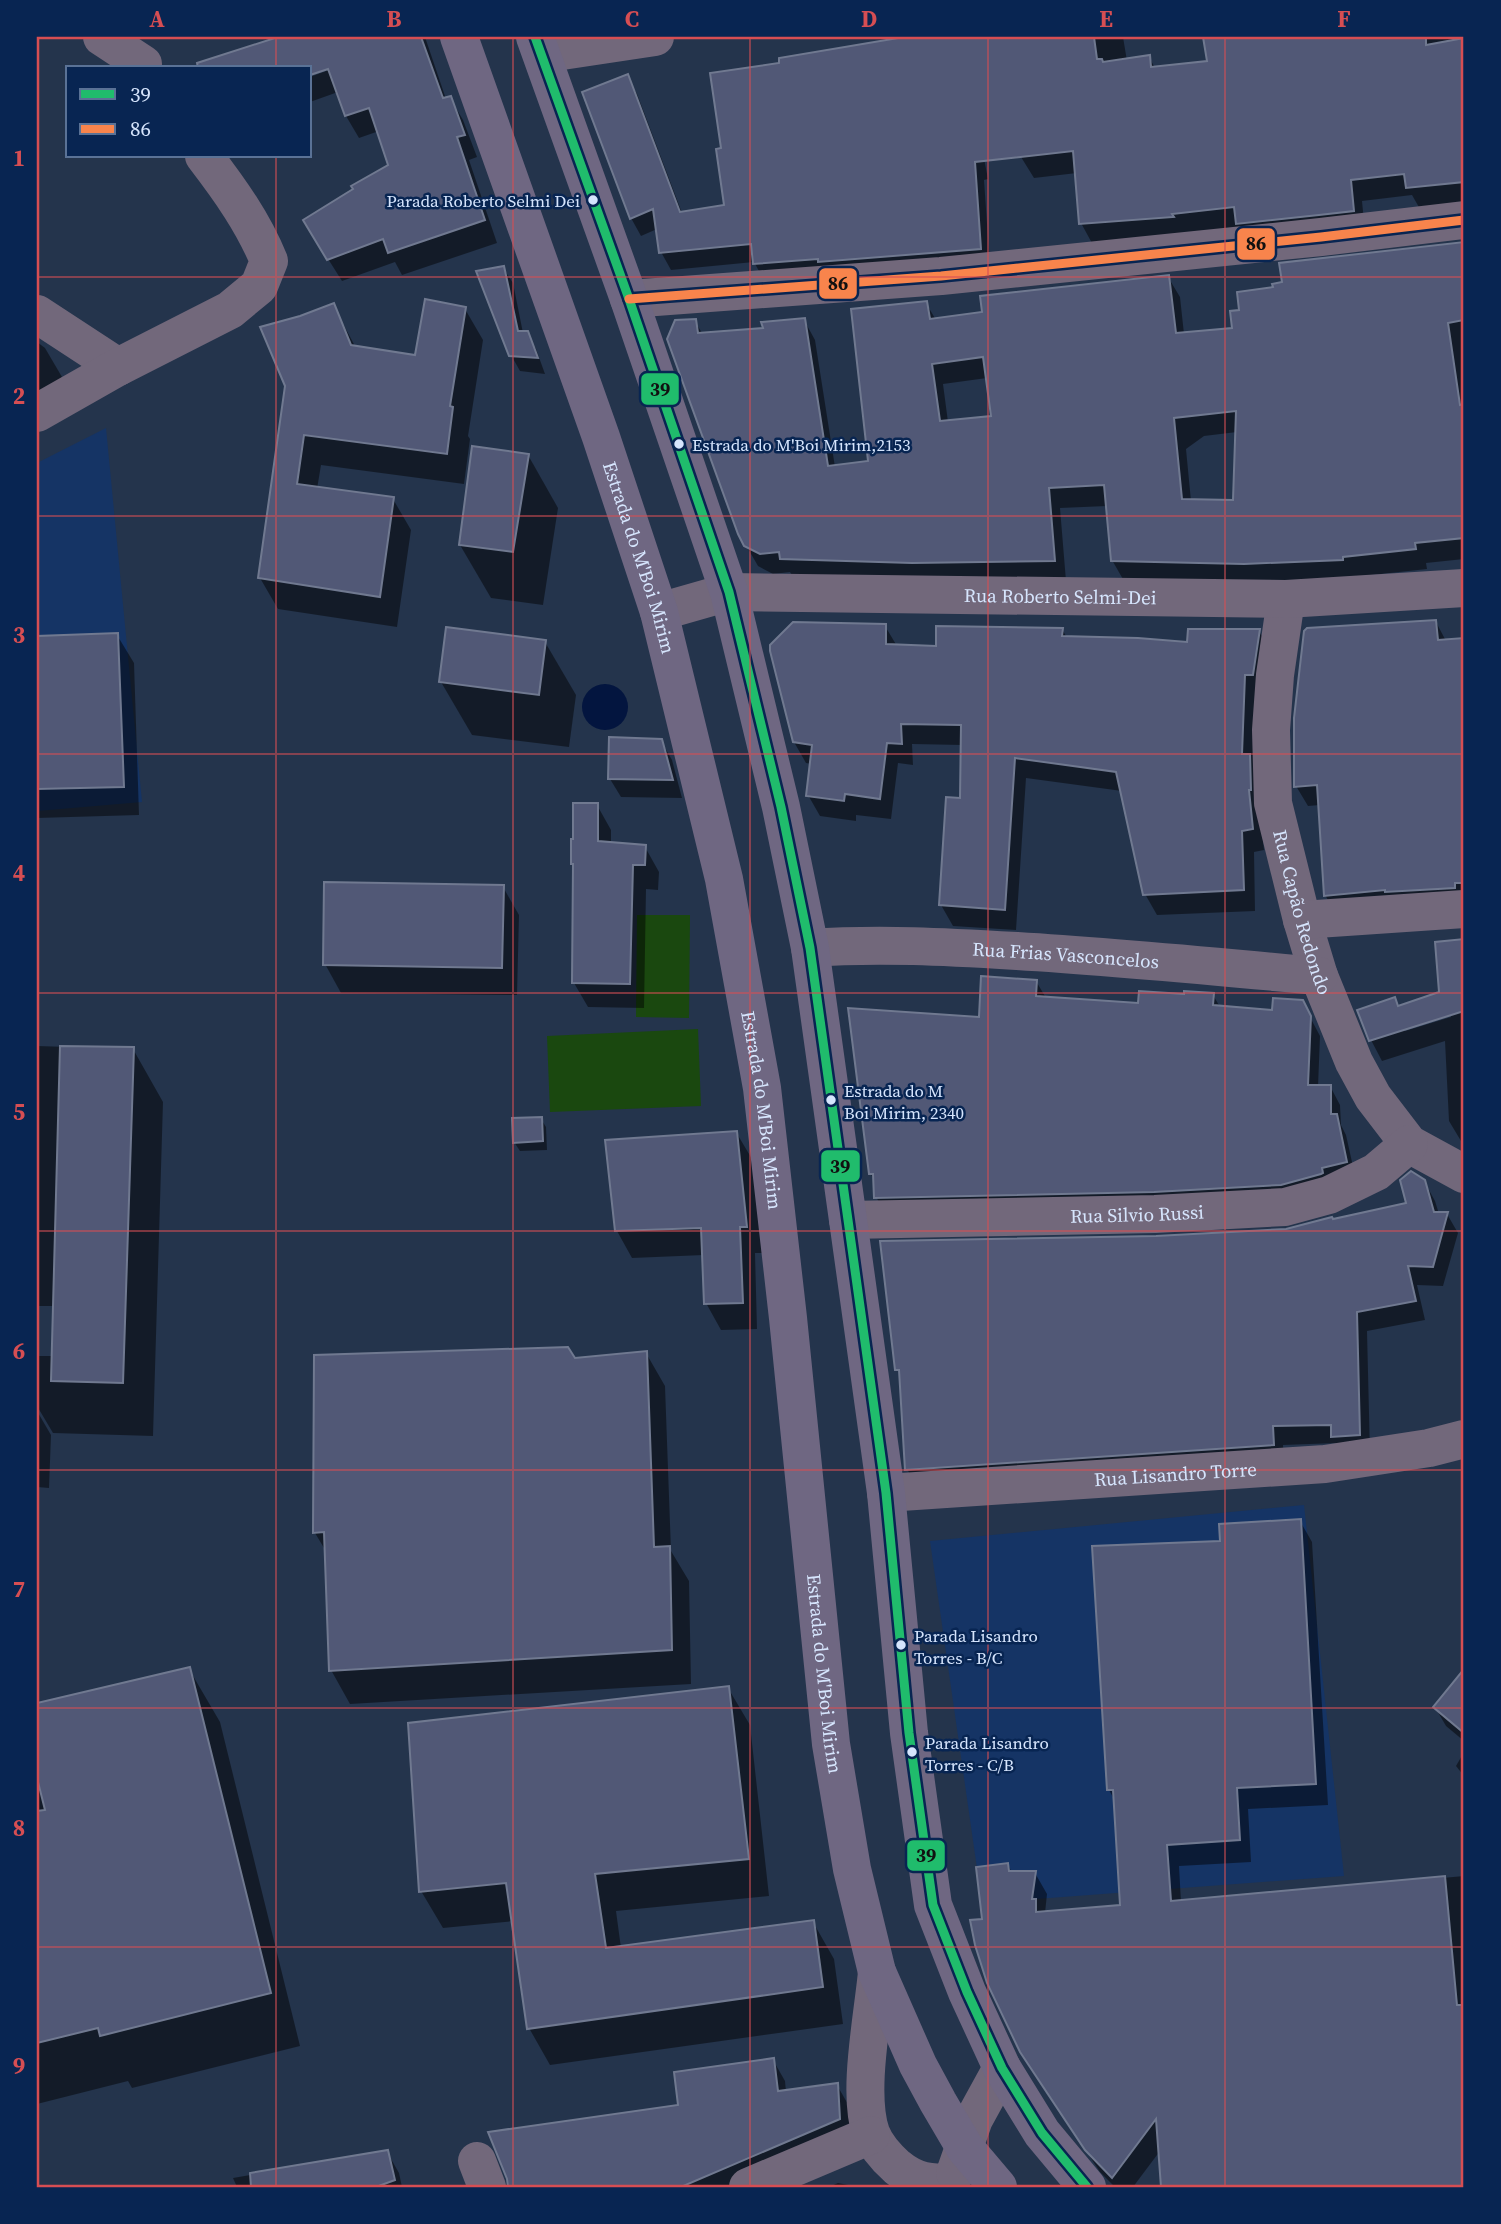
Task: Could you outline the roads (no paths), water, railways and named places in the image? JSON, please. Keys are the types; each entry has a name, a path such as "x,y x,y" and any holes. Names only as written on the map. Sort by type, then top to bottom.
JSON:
{"main road":[{"name":"Estrada do M'Boi Mirim","path":"458,37 601,438 659,612 724,879 762,1088 831,1744 852,1869 877,1972 918,2065 955,2172 998,2187"},
{"path":"538,45 629,299 729,592 779,795 810,948 886,1493 909,1733 933,1905 967,1992 1002,2068 1042,2133 1087,2187"}],"street":[{"path":"102,37 141,56"},
{"path":"538,45 654,37"},
{"path":"37,413 118,367 230,310 259,286 270,261 238,201 206,158"},
{"path":"629,299 942,276 1464,220"},
{"path":"37,314 118,367"},
{"name":"Rua Roberto Selmi-Dei","path":"659,612 729,592 1286,599 1464,588"},
{"name":"Rua Capão Redondo","path":"1286,599 1275,675 1271,730 1273,803 1301,920 1319,976 1354,1062 1373,1097 1409,1144 1464,1174"},
{"path":"1301,920 1464,909"},
{"name":"Rua Frias Vasconcelos","path":"810,948 847,945 944,947 1107,957 1319,976"},
{"name":"Rua Silvio Russi","path":"848,1220 1155,1214 1285,1207 1329,1195 1376,1172 1409,1144"},
{"name":"Rua Lisandro Torre","path":"886,1493 1325,1464 1429,1448 1464,1439"},
{"path":"877,1972 865,2096 871,2135 886,2157 902,2171 917,2180 936,2183 955,2172 974,2119 1002,2068"},
{"path":"748,2187 871,2135"}],"place":[{"name":"Parada Roberto Selmi Dei","path":"593,200"},
{"name":"Estrada do M'Boi Mirim,2153","path":"679,444"},
{"name":"Estrada do M Boi Mirim, 2340","path":"831,1100"},
{"name":"Parada Lisandro Torres - B/C","path":"901,1645"},
{"name":"Parada Lisandro Torres - C/B","path":"912,1752"}]}
